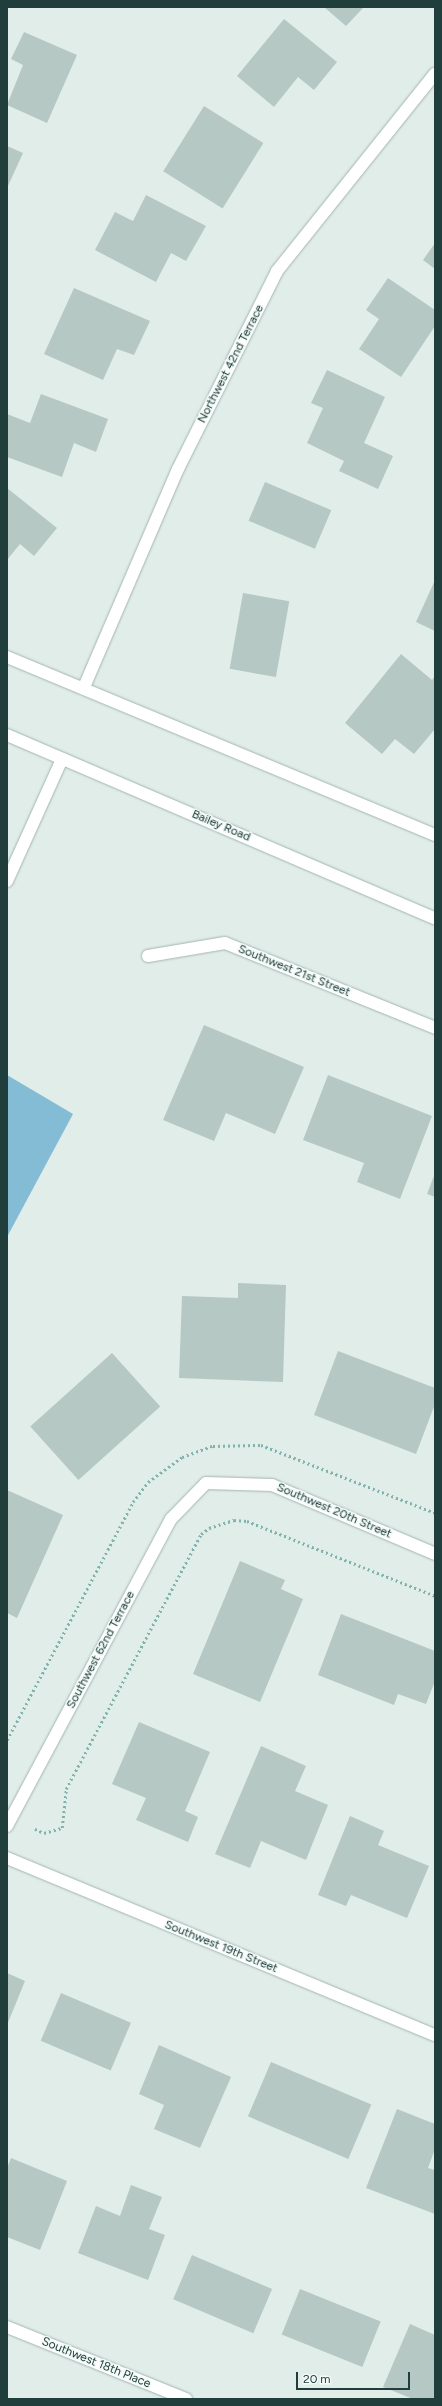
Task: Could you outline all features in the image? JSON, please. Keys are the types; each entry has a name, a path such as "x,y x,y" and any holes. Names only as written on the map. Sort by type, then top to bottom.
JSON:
{"street":[{"name":"Northwest 42nd Terrace","path":"84,688 178,469 277,271 435,74"},
{"path":"7,657 435,835"},
{"name":"Bailey Road","path":"7,735 435,918"},
{"path":"7,881 62,758"},
{"name":"Southwest 21st Street","path":"148,956 225,943 435,1028"},
{"name":"Southwest 20th Street","path":"206,1483 272,1485 435,1554"},
{"name":"Southwest 62nd Terrace","path":"9,1822 171,1519 206,1483"},
{"name":"Southwest 19th Street","path":"7,1858 435,2035"},
{"name":"Southwest 18th Place","path":"7,2327 186,2399"}],"path":[{"path":"9,1822 44,1833 62,1828 66,1790 201,1534 209,1528 227,1521 247,1521 435,1596"}],"water":[{"path":"7,1075 73,1114 7,1237"}],"building":[{"path":"324,7 364,7 346,26"},
{"path":"284,19 337,62 314,90 298,77 274,107 237,76"},
{"path":"24,32 77,55 47,123 7,105 23,65 11,59"},
{"path":"204,106 263,143 223,208 163,171"},
{"path":"7,146 23,153 7,188"},
{"path":"146,195 206,226 186,261 171,253 156,282 95,250 115,212 133,221"},
{"path":"435,243 435,269 423,260"},
{"path":"388,278 435,310 435,326 401,377 359,349 379,319 366,310"},
{"path":"74,288 150,321 134,355 117,349 103,380 44,354"},
{"path":"327,370 385,397 364,443 393,456 378,489 339,471 344,461 307,443 323,408 311,403"},
{"path":"41,394 108,419 96,452 74,443 62,477 7,457 7,414 30,423"},
{"path":"265,482 331,510 315,549 249,521"},
{"path":"7,488 57,528 34,556 20,544 7,560"},
{"path":"435,580 435,631 416,622"},
{"path":"243,593 289,601 276,677 230,669"},
{"path":"401,654 432,680 435,676 435,729 414,754 395,739 382,754 345,723"},
{"path":"204,1025 304,1067 275,1134 226,1113 214,1141 163,1120"},
{"path":"328,1075 432,1116 400,1199 357,1182 364,1163 303,1140"},
{"path":"435,1173 435,1197 427,1194"},
{"path":"238,1283 286,1285 283,1382 179,1378 182,1296 238,1298"},
{"path":"338,1351 435,1388 435,1404 416,1454 314,1415"},
{"path":"112,1353 160,1407 78,1480 30,1427"},
{"path":"7,1490 63,1515 17,1618 7,1613"},
{"path":"240,1561 285,1580 281,1589 303,1599 260,1702 193,1674"},
{"path":"341,1614 435,1651 435,1681 426,1704 398,1694 394,1705 318,1675"},
{"path":"139,1722 210,1752 185,1811 198,1817 188,1842 136,1820 146,1798 112,1784"},
{"path":"261,1746 306,1766 295,1791 328,1805 306,1860 261,1841 250,1868 215,1854"},
{"path":"350,1816 384,1831 378,1845 429,1866 407,1918 351,1895 346,1906 318,1895"},
{"path":"7,1973 25,1981 7,2025"},
{"path":"61,1993 131,2023 111,2071 41,2041"},
{"path":"159,2045 231,2077 200,2148 154,2129 164,2105 139,2094"},
{"path":"271,2062 371,2105 348,2159 248,2116"},
{"path":"397,2109 435,2124 435,2149 428,2168 435,2170 435,2214 366,2188"},
{"path":"11,2158 67,2181 40,2250 7,2237 7,2168"},
{"path":"131,2185 162,2197 149,2229 165,2235 148,2280 78,2253 96,2206 120,2216"},
{"path":"192,2255 272,2289 253,2333 173,2299"},
{"path":"300,2289 381,2322 362,2367 282,2334"},
{"path":"410,2324 435,2335 435,2399 413,2399 383,2387"}]}
